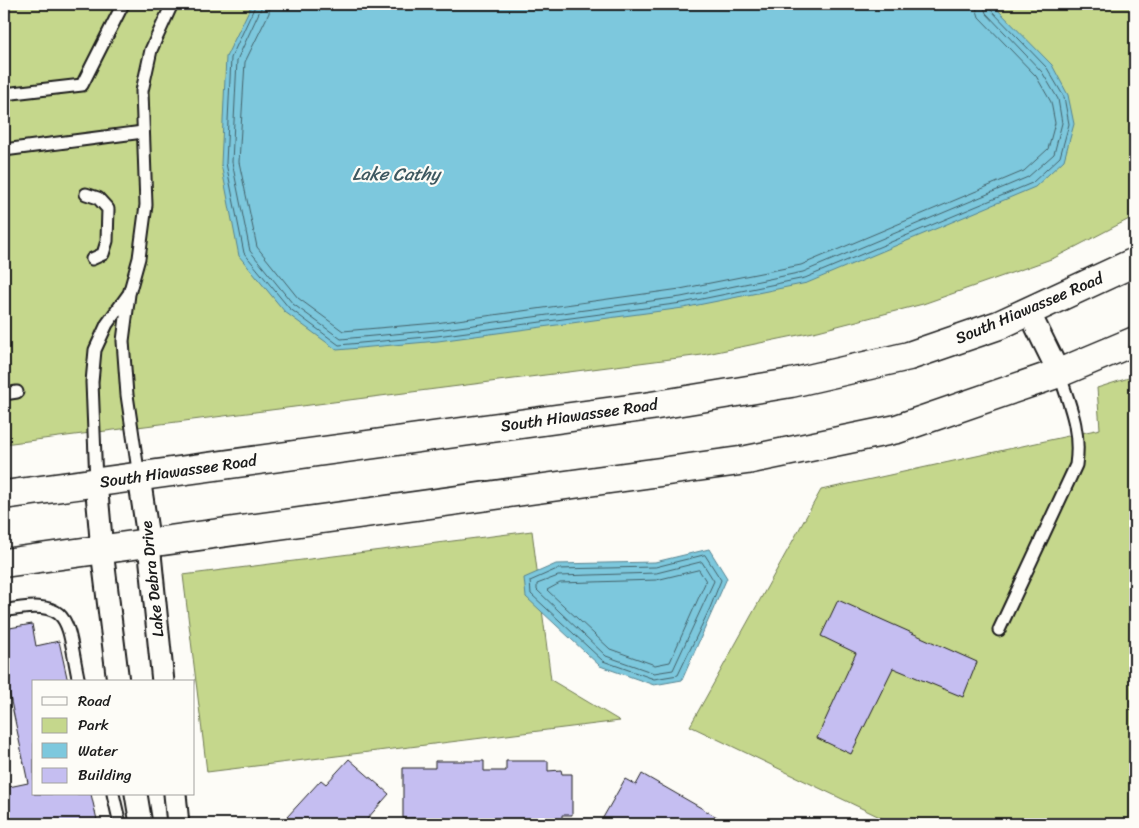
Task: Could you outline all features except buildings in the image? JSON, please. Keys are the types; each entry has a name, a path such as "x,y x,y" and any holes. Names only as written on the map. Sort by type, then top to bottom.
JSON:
{"street":[{"name":"South Hiawassee Road","path":"4,494 651,406 791,383 909,356 1000,325 1135,262"},
{"path":"1029,312 1059,373"},
{"path":"4,563 747,460 897,429 1059,373 1135,340"},
{"name":"Lake Debra Drive","path":"139,477 149,544 163,680"},
{"path":"96,482 118,680"},
{"path":"136,796 141,824"},
{"path":"175,796 178,824"}],"lane":[{"path":"4,94 82,85 123,4"},
{"path":"139,477 127,395 123,340 129,294 139,258 146,204 142,91 151,50 172,4"},
{"path":"4,150 143,132"},
{"path":"86,194 98,198 108,209 105,248 103,254 92,260"},
{"path":"96,482 92,382 95,350 107,324 129,294"},
{"path":"999,630 1076,465 1079,444 1075,421 1059,373"},
{"path":"4,394 17,392"},
{"path":"4,611 42,606 59,612 66,625 79,680"},
{"path":"113,796 120,824"}],"green space":[{"path":"4,4 1135,4 1135,216 1054,258 923,304 818,331 702,355 4,444"},
{"path":"1135,376 1135,824 888,824 888,821 690,726 821,490 1100,429 1097,388"},
{"path":"532,531 551,680 620,721 207,772 183,575"}],"water":[{"name":"Lake Cathy","path":"252,4 992,4 1052,65 1068,95 1074,124 1064,160 1035,187 807,283 683,308 438,341 337,350 285,312 239,256 221,164 226,57"},
{"path":"709,549 727,578 682,680 654,685 600,666 526,597 524,578 556,564 655,562"}]}
